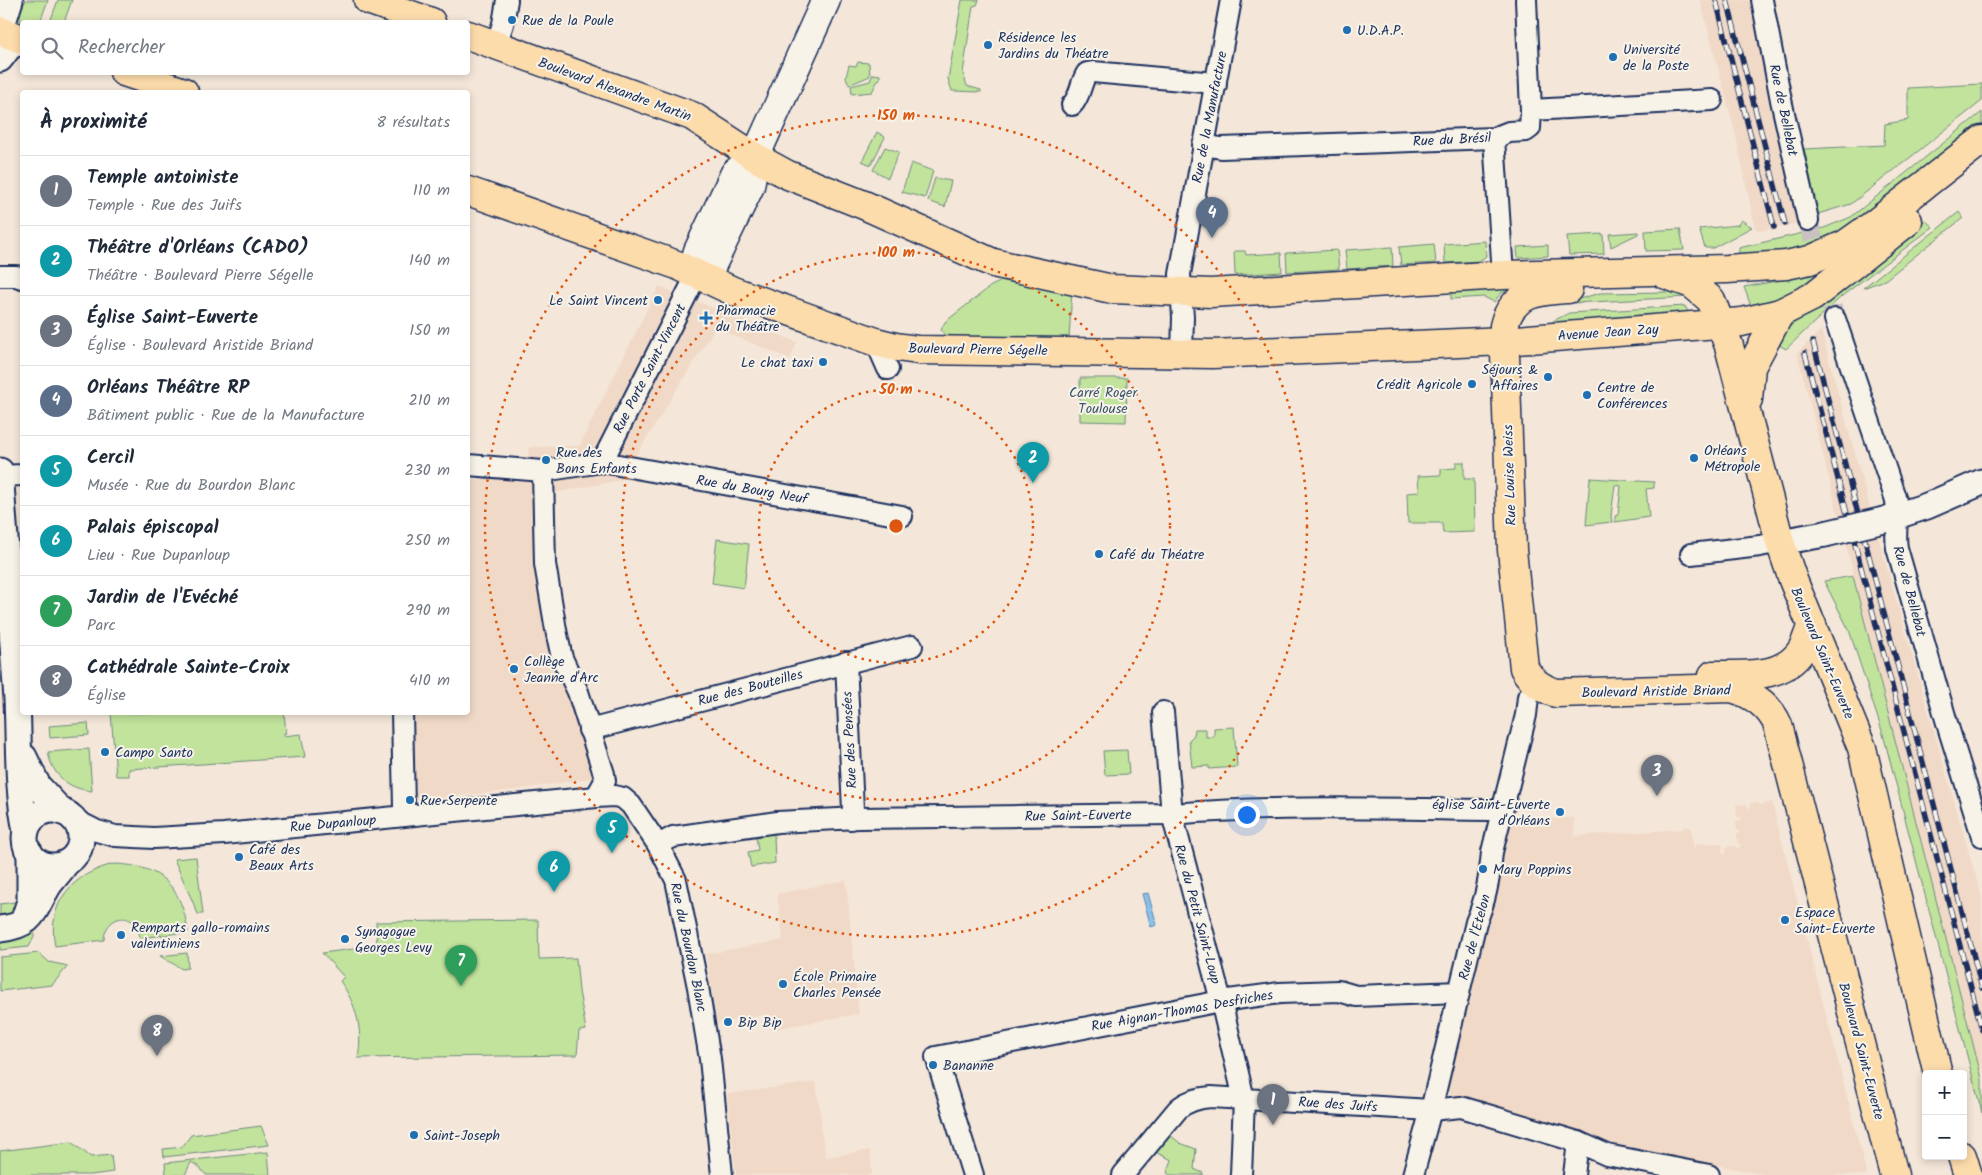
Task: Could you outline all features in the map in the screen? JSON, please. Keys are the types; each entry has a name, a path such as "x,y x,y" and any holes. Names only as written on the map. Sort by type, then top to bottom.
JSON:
{"main road":[{"path":"368,0 425,20"},
{"path":"470,192 677,265 697,274 710,269 750,186 755,157 826,0"},
{"path":"0,31 20,39"},
{"name":"Boulevard Alexandre Martin","path":"470,36 692,116 755,157"},
{"path":"133,75 178,90"},
{"path":"1552,282 1653,270 1754,268 1786,265 1810,260 1846,244 1982,140"},
{"path":"755,157 788,175 864,205 993,263 1112,289 1173,286 1211,293 1504,275 1552,282 1687,282 1755,278 1786,265"},
{"name":"Avenue Jean Zay","path":"1182,353 1233,353 1504,341 1748,321 1780,313 1812,298 1982,163"},
{"name":"Boulevard Saint-Euverte","path":"1653,270 1692,284 1711,300 1721,323 1729,346 1780,542 1793,580 1862,748 1937,1070"},
{"name":"Boulevard Pierre Ségelle","path":"697,274 733,291 876,342 896,347 918,350 1182,353"},
{"name":"Rue Louise Weiss","path":"1533,691 1530,679 1524,668 1514,572 1504,341 1506,318 1515,305 1524,296 1552,282"},
{"path":"1751,431 1748,394 1751,366 1780,313"},
{"path":"1654,690 1701,676 1775,671 1800,653 1812,625"},
{"name":"Boulevard Aristide Briand","path":"1533,691 1556,693 1732,688 1759,700 1778,724"},
{"name":"Boulevard Saint-Euverte","path":"1778,724 1894,1175"},
{"path":"1963,1160 1968,1175"}],"street":[{"path":"0,5 9,0"},
{"path":"0,31 9,0"},
{"path":"496,45 503,24 507,0"},
{"name":"Rue de la Manufacture","path":"1173,286 1216,85 1231,0"},
{"path":"1526,0 1531,110 1712,100"},
{"name":"Rue de Bellebat","path":"1762,0 1779,91 1808,220"},
{"path":"0,58 10,46 20,41"},
{"path":"1072,105 1078,98 1087,73 1093,72 1204,82 1216,85"},
{"name":"Rue du Brésil","path":"1203,145 1231,147 1494,138 1509,132 1526,131 1530,128 1531,110"},
{"path":"1494,138 1504,275"},
{"name":"Rue Porte Saint-Vincent","path":"602,462 697,274"},
{"path":"0,276 20,277"},
{"path":"1173,286 1182,353"},
{"name":"Rue de Bellebat","path":"1835,319 1895,497 1891,517 1896,527 1898,548 1949,730 1982,836"},
{"path":"876,342 888,369"},
{"path":"470,465 543,471 602,462"},
{"name":"Rue du Bourg Neuf","path":"602,462 902,516"},
{"path":"543,471 546,564 551,608 562,658 578,692 604,774 605,780 596,797"},
{"path":"0,472 6,624 19,740 18,758 28,842 30,901 24,921"},
{"path":"0,476 20,475"},
{"path":"1691,554 1760,546 1825,534 1926,506 1982,482"},
{"name":"Rue des Bouteilles","path":"589,730 912,646"},
{"name":"Rue des Pensées","path":"846,662 853,810 851,819"},
{"name":"Rue de l'Etelon","path":"1413,1175 1431,1110 1476,922 1481,911 1490,875 1492,852 1533,691"},
{"name":"Rue du Petit Saint-Loup","path":"1163,712 1172,814 1221,1001 1244,1099 1241,1175"},
{"path":"402,715 404,807"},
{"path":"0,929 19,926 34,915 50,884 66,863 72,859 81,844 78,826 41,790 32,777 19,740"},
{"name":"Rue du Bourdon Blanc","path":"596,797 614,796 623,798 631,805 658,845 676,880 692,952 710,1059 722,1175"},
{"name":"Rue Dupanloup","path":"67,815 97,831 115,836 154,838 262,830 596,797"},
{"name":"Rue Saint-Euverte","path":"658,845 673,837 777,822 851,819 1172,814 1221,810 1311,808 1502,810"},
{"path":"66,863 50,866 35,859 28,842 37,816 53,811 67,815"},
{"name":"Rue Aignan-Thomas Desfriches","path":"973,1175 936,1057 1221,1001 1280,993 1339,991 1356,996 1459,992"},
{"name":"Rue des Juifs","path":"1123,1175 1178,1109 1186,1102 1206,1097 1431,1110 1461,1108 1578,1142 1607,1155 1709,1175"},
{"path":"1574,1175 1578,1142"}],"shaded area":[{"path":"1700,0 1751,0 1769,99 1798,223 1760,231 1755,228 1736,136"},
{"name":"Collège Jeanne d'Arc","path":"659,286 797,342 790,359 715,328 621,480 539,496 580,725 593,778 515,790 411,801 410,715 470,715 470,480 514,478 529,479 534,483 527,463 529,447 579,446"},
{"path":"1821,330 1982,898 1982,1080 1797,353"},
{"path":"1758,802 1759,805 1772,802 1867,1175 1765,1175 1602,1142 1447,1093 1445,1090 1510,820 1574,818 1574,838 1575,836 1691,827 1694,849 1695,844 1722,843 1723,854 1726,854 1726,847 1735,846 1736,849 1741,846 1741,844 1738,844 1737,834 1740,831 1737,830 1736,823 1737,820 1741,820 1741,817 1737,817 1736,805 1747,804 1748,808 1750,808 1750,803"},
{"name":"École Primaire Charles Pensée","path":"846,880 859,1014 774,1029 770,1014 717,1023 706,954 783,940 777,894"},
{"path":"816,1082 822,1124 820,1125 826,1157 870,1150 872,1175 736,1175 727,1094"}],"green space":[{"path":"26,0 48,0 41,20 21,20 21,9"},
{"path":"58,0 72,0 65,20 51,20"},
{"path":"962,0 979,0 977,5 973,6 963,73 967,86 981,90 981,92 952,91 948,79"},
{"path":"858,62 869,63 870,76 849,85 846,77 849,65 856,66"},
{"path":"873,74 880,75 880,79 872,92 852,94 851,86 870,81"},
{"path":"1982,84 1982,101 1851,204 1818,214 1804,149 1884,145 1885,124 1908,120 1908,88"},
{"path":"1982,112 1982,126 1858,227 1828,242 1786,254 1739,255 1739,248 1824,228 1851,217"},
{"path":"877,132 885,137 871,165 862,161"},
{"path":"885,147 899,152 888,178 873,170"},
{"path":"911,163 933,171 925,198 902,192"},
{"path":"935,178 951,181 945,207 928,201"},
{"path":"1959,212 1963,218 1885,280 1863,288"},
{"path":"1741,220 1752,227 1713,248 1705,248 1699,229 1738,225"},
{"path":"1925,220 1933,227 1842,296 1786,349 1774,342 1780,334"},
{"path":"1680,229 1684,250 1646,251 1645,231"},
{"path":"1638,232 1638,234 1611,247 1609,234"},
{"path":"1603,234 1604,254 1569,255 1567,236"},
{"path":"1485,241 1486,256 1479,261 1445,263 1444,244"},
{"path":"1434,244 1436,263 1401,265 1399,247"},
{"path":"1869,244 1786,299 1752,309 1744,287 1782,280 1810,272"},
{"path":"1548,245 1548,256 1518,258 1517,247"},
{"path":"1392,247 1393,266 1347,269 1345,250"},
{"path":"1337,250 1339,269 1287,272 1286,253"},
{"path":"1234,251 1245,251 1246,255 1281,253 1282,272 1235,275"},
{"path":"1006,279 1072,291 1069,338 945,336 941,330 945,322 991,286"},
{"path":"1509,288 1500,294 1494,302 1484,297 1451,299 1451,291"},
{"path":"1668,292 1688,297 1572,303 1572,301 1600,293"},
{"path":"1685,306 1690,316 1553,325 1553,321 1569,313"},
{"name":"Carré Roger Toulouse","path":"1080,378 1127,378 1126,422 1080,421"},
{"path":"1456,462 1464,462 1464,479 1474,479 1475,532 1443,533 1442,523 1408,523 1407,493 1419,492 1418,476 1441,475 1441,469 1456,468"},
{"path":"1590,478 1654,482 1654,488 1646,489 1649,517 1615,522 1615,516 1618,515 1621,486 1615,485 1612,522 1586,525"},
{"path":"717,539 749,544 744,588 712,583"},
{"path":"1853,576 1982,1079 1982,1113 1883,734 1849,630 1824,581"},
{"name":"Campo Santo","path":"111,715 284,715 286,733 284,733 284,736 301,734 305,757 129,769 129,776 116,776"},
{"path":"88,723 89,735 50,738 49,726"},
{"path":"1234,727 1237,767 1209,769 1209,766 1192,767 1189,740 1194,735 1195,729 1206,729 1206,737 1214,737 1214,728"},
{"path":"89,749 92,791 83,790 62,779 53,768 48,752"},
{"path":"1127,750 1129,774 1105,775 1103,751"},
{"path":"774,834 775,863 751,867 748,852 758,850 756,836"},
{"path":"196,857 203,914 198,914 174,859"},
{"path":"114,864 130,865 145,869 156,874 166,882 181,903 188,932 140,938 137,926 126,918 121,918 111,923 107,928 104,940 55,946 53,930 55,916 59,903 66,892 75,882 87,874"},
{"path":"22,901 12,914 0,918 0,904"},
{"path":"538,920 539,959 576,958 579,991 586,1030 579,1031 577,1055 358,1058 359,1028 351,999 340,981 344,977 322,953 377,946 376,922"},
{"path":"34,926 34,937 29,947 0,950 0,939"},
{"path":"39,953 49,962 68,966 52,985 0,991 0,957"},
{"path":"187,953 188,968 182,969 160,956"},
{"path":"261,1126 269,1145 164,1157 163,1149 182,1147 191,1135"},
{"path":"1165,1131 1180,1143 1196,1149 1194,1169 1203,1173 1203,1175 1170,1175 1167,1173 1172,1160 1151,1150"},
{"path":"71,1142 91,1157 111,1155 113,1172 91,1175 0,1175 0,1151"},
{"path":"268,1152 270,1175 206,1175 191,1162 185,1175 166,1175 165,1163"}],"water":[{"path":"1148,893 1157,925 1151,927 1142,894"}],"tunnel":[{"path":"1808,220 1835,319"}],"railway":[{"path":"1716,0 1774,227"},
{"path":"1727,0 1785,224"},
{"path":"1813,342 1982,988"},
{"path":"1805,353 1982,1030"}],"place":[{"name":"Rue de la Poule","path":"512,20"},
{"name":"U.D.A.P.","path":"1347,30"},
{"name":"Résidence les Jardins du Théatre","path":"988,45"},
{"name":"Université de la Poste","path":"1613,57"},
{"name":"Orléans Théâtre RP","path":"1212,238"},
{"name":"Le Saint Vincent","path":"658,300"},
{"name":"Pharmacie du Théâtre","path":"706,318"},
{"name":"Le chat taxi","path":"823,362"},
{"name":"Séjours & Affaires","path":"1548,377"},
{"name":"Crédit Agricole","path":"1472,384"},
{"name":"Centre de Conférences","path":"1587,395"},
{"name":"Orléans Métropole","path":"1694,458"},
{"name":"Rue des Bons Enfants","path":"546,460"},
{"name":"Théâtre d'Orléans (CADO)","path":"1033,483"},
{"name":"Café du Théatre","path":"1099,554"},
{"name":"Collège Jeanne d'Arc","path":"514,669"},
{"name":"Campo Santo","path":"105,752"},
{"name":"Église Saint-Euverte","path":"1657,796"},
{"name":"Rue Serpente","path":"410,800"},
{"name":"église Saint-Euverte d'Orléans","path":"1560,812"},
{"name":"Cercil","path":"612,853"},
{"name":"Café des Beaux Arts","path":"239,857"},
{"name":"Mary Poppins","path":"1483,869"},
{"name":"Palais épiscopal","path":"554,892"},
{"name":"Espace Saint-Euverte","path":"1785,920"},
{"name":"Remparts gallo-romains valentiniens","path":"121,935"},
{"name":"Synagogue Georges Levy","path":"345,939"},
{"name":"École Primaire Charles Pensée","path":"783,984"},
{"name":"Jardin de l'Evéché","path":"461,986"},
{"name":"Bip Bip","path":"728,1022"},
{"name":"Cathédrale Sainte-Croix","path":"157,1056"},
{"name":"Bananne","path":"933,1065"},
{"name":"Temple antoiniste","path":"1273,1125"},
{"name":"Saint-Joseph","path":"414,1135"}]}
